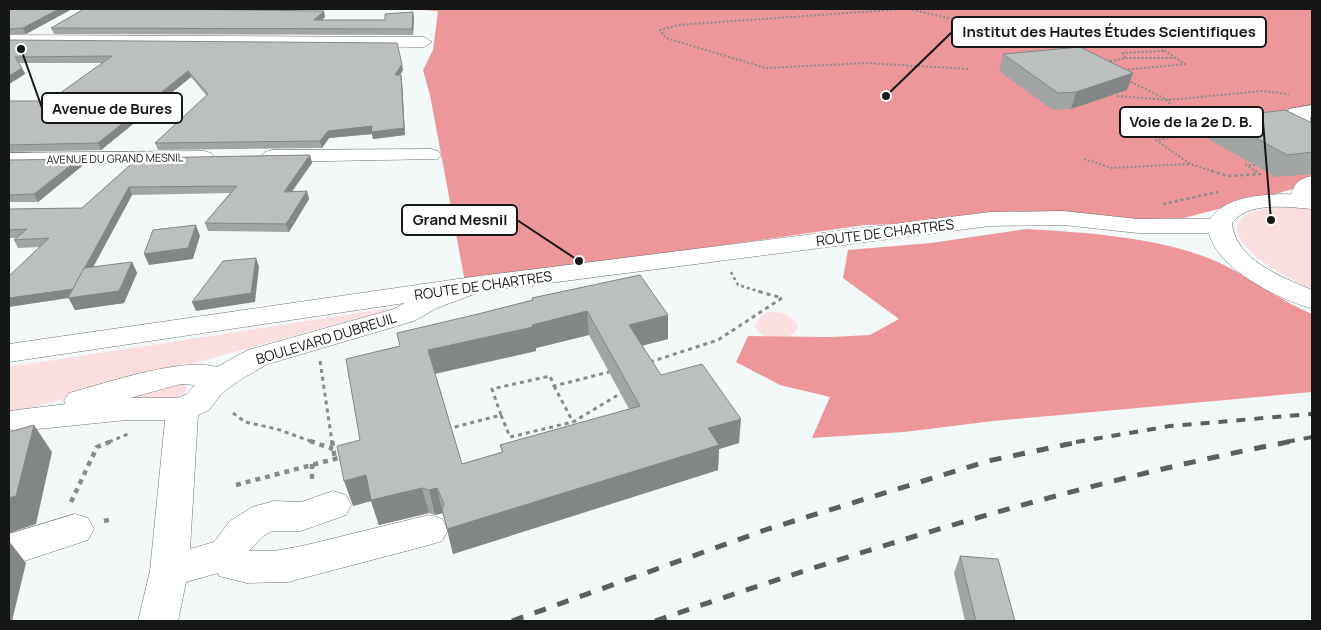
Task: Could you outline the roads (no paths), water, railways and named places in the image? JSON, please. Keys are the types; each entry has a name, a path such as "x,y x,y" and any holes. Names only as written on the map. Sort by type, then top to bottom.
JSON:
{"street":[{"path":"9,51 53,26"},
{"path":"9,40 424,42"},
{"path":"1312,111 1296,113 1312,129"},
{"path":"253,156 431,155"},
{"name":"AVENUE DU GRAND MESNIL","path":"9,159 224,157"},
{"path":"1308,195 1242,204 1226,213 1219,226 1222,239 1234,254 1254,271 1283,288 1312,300"},
{"name":"ROUTE DE CHARTRES","path":"9,353 472,286 990,220 1063,218 1138,226 1219,226"},
{"name":"ROUTE DE CHARTRES","path":"1138,226 1234,254"},
{"name":"BOULEVARD DUBREUIL","path":"182,409 198,402 211,386 232,371 258,357 404,315 427,302 472,286"},
{"path":"13,421 181,374 206,374 211,386"},
{"path":"13,421 127,409 182,409 169,571 158,621"},
{"path":"169,571 227,554 236,538 248,525 263,518 284,515 302,517 332,505"},
{"path":"227,554 233,564 245,568 266,569 429,530"},
{"path":"9,550 65,532"}],"railway":[{"path":"1076,442 1170,426 1312,414"},
{"path":"1286,442 1312,437"},
{"path":"512,621 768,529 988,461 1083,441"},
{"path":"655,621 891,543 1050,497 1212,458 1293,441"}],"place":[{"name":"Avenue de Bures","path":"21,49"},
{"name":"Institut des Hautes Études Scientifiques","path":"886,96"},
{"name":"Voie de la 2e D. B.","path":"1271,220"},
{"name":"Grand Mesnil","path":"579,261"}]}
